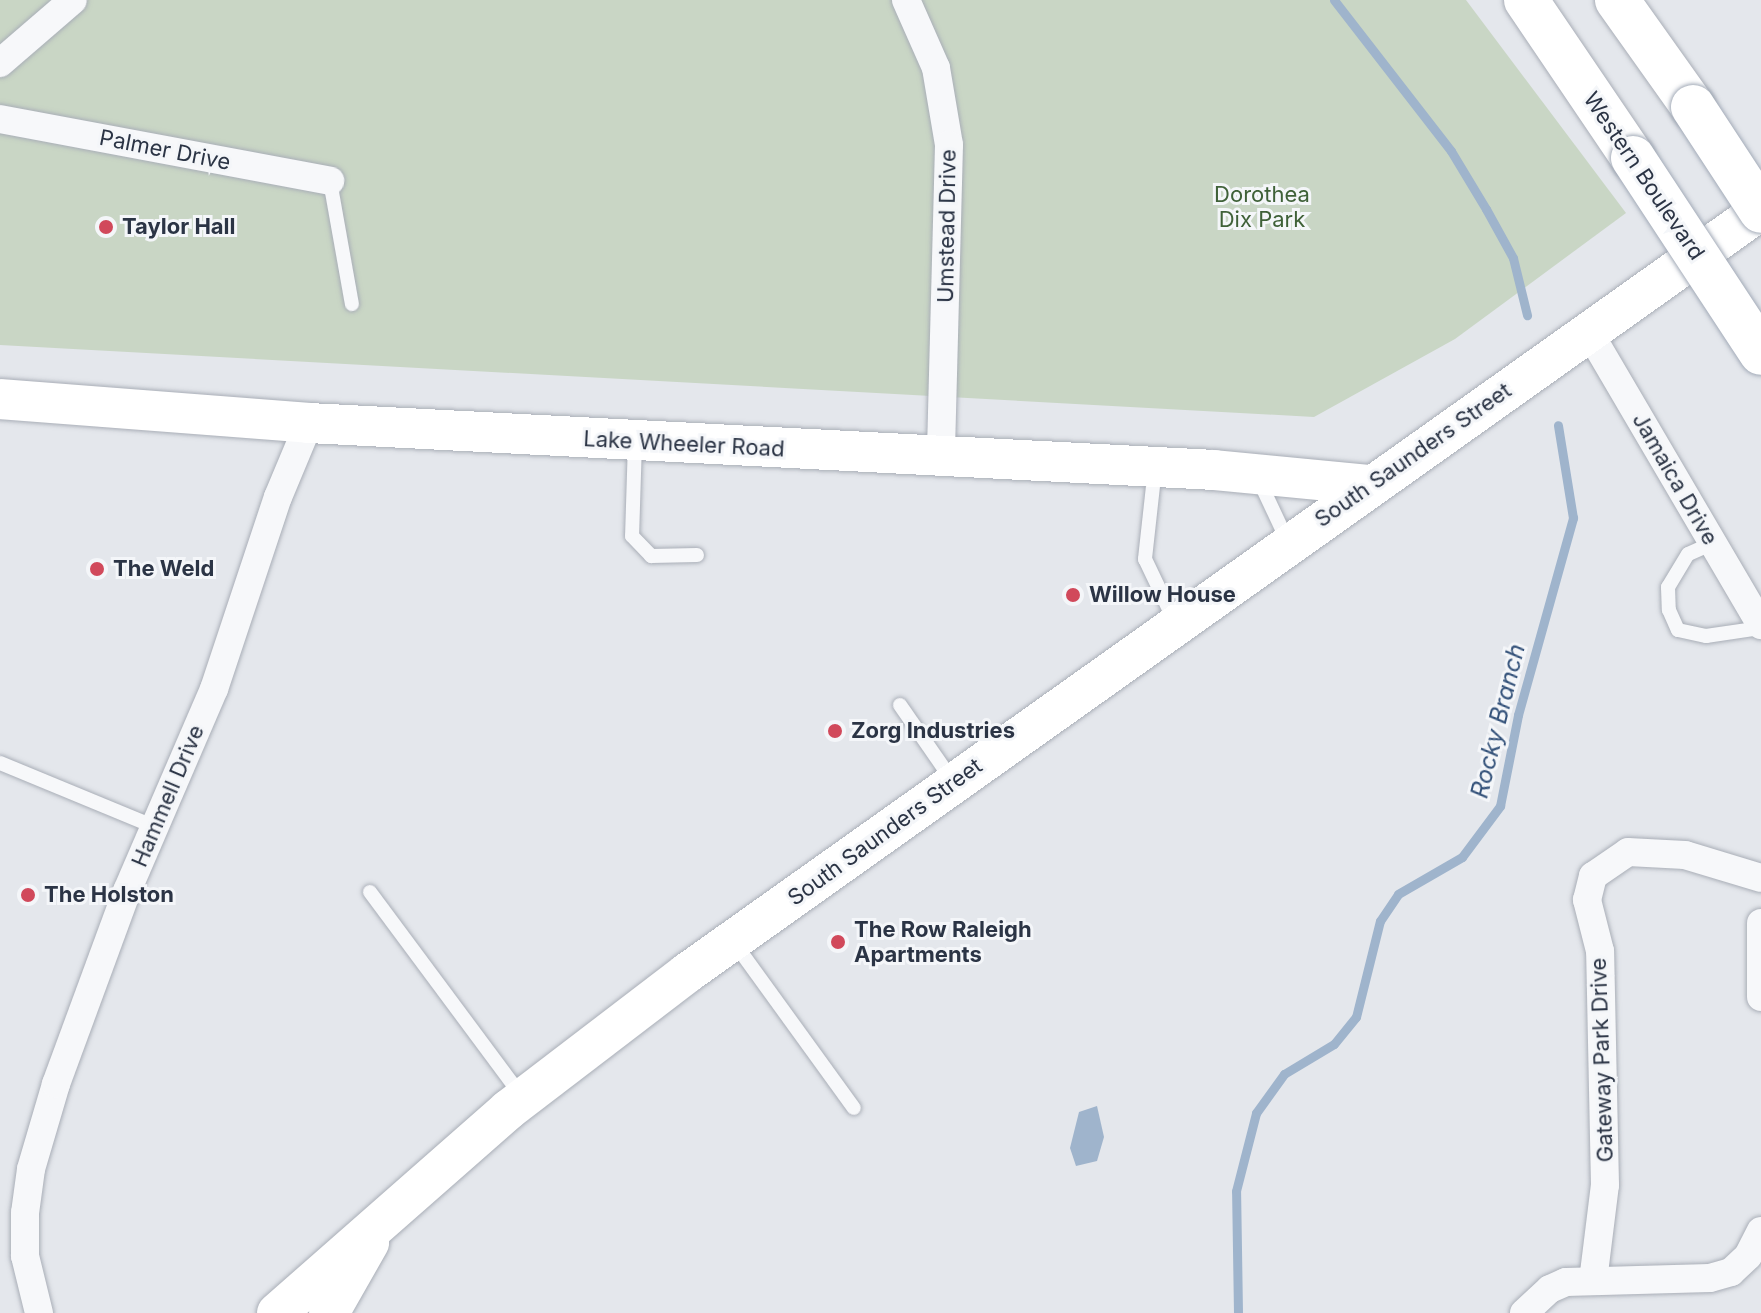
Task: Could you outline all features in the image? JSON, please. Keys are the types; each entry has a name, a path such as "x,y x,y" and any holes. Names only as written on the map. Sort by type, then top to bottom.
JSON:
{"main road":[{"name":"Western Boulevard","path":"1526,0 1761,353"},
{"path":"1617,0 1693,107 1761,211"},
{"name":"South Saunders Street","path":"277,1313 523,1098 733,940 1175,622 1761,211"},
{"name":"Lake Wheeler Road","path":"0,399 309,423 941,460 1155,468 1369,485"},
{"name":"South Saunders Street","path":"329,1313 379,1225"}],"street":[{"path":"0,63 73,0"},
{"name":"Umstead Drive","path":"906,0 936,68 949,145 941,460"},
{"name":"Palmer Drive","path":"0,119 330,181"},
{"name":"Jamaica Drive","path":"1589,332 1761,626"},
{"name":"Hammell Drive","path":"39,1313 25,1256 31,1169 56,1084 155,827 214,689 278,497 309,423"},
{"name":"Gateway Park Drive","path":"1593,1281 1605,1185 1600,951 1587,900 1593,876 1628,852 1685,855 1761,878"},
{"path":"1761,923 1761,997"},
{"path":"1524,1313 1550,1289 1593,1281 1721,1275 1748,1256 1761,1231"}],"lane":[{"path":"330,181 352,304"},
{"path":"635,441 632,536 651,556 697,555"},
{"path":"1155,468 1145,559 1175,622"},
{"path":"1256,474 1288,542"},
{"path":"1713,543 1677,565 1668,587 1669,610 1678,630 1706,636 1761,626"},
{"path":"900,705 955,783"},
{"path":"0,763 155,827"},
{"path":"370,892 523,1098"},
{"path":"733,940 854,1108"}],"green space":[{"name":"Dorothea Dix Park","path":"0,0 1466,0 1626,213 1455,339 1314,417 0,345"}],"water":[{"path":"1097,1106 1104,1137 1097,1161 1076,1166 1070,1148 1079,1112"}],"waterway":[{"name":"Rocky Branch","path":"1334,0 1451,151 1513,258 1527,315"},
{"name":"Rocky Branch","path":"1238,1313 1236,1191 1256,1113 1284,1074 1334,1044 1356,1017 1380,921 1398,894 1462,857 1500,806 1518,715 1573,518 1558,425"}],"place":[{"name":"Taylor Hall","path":"106,227"},
{"name":"The Weld","path":"97,569"},
{"name":"Willow House","path":"1073,595"},
{"name":"Zorg Industries","path":"835,731"},
{"name":"The Holston","path":"28,895"},
{"name":"The Row Raleigh Apartments","path":"838,942"}]}
